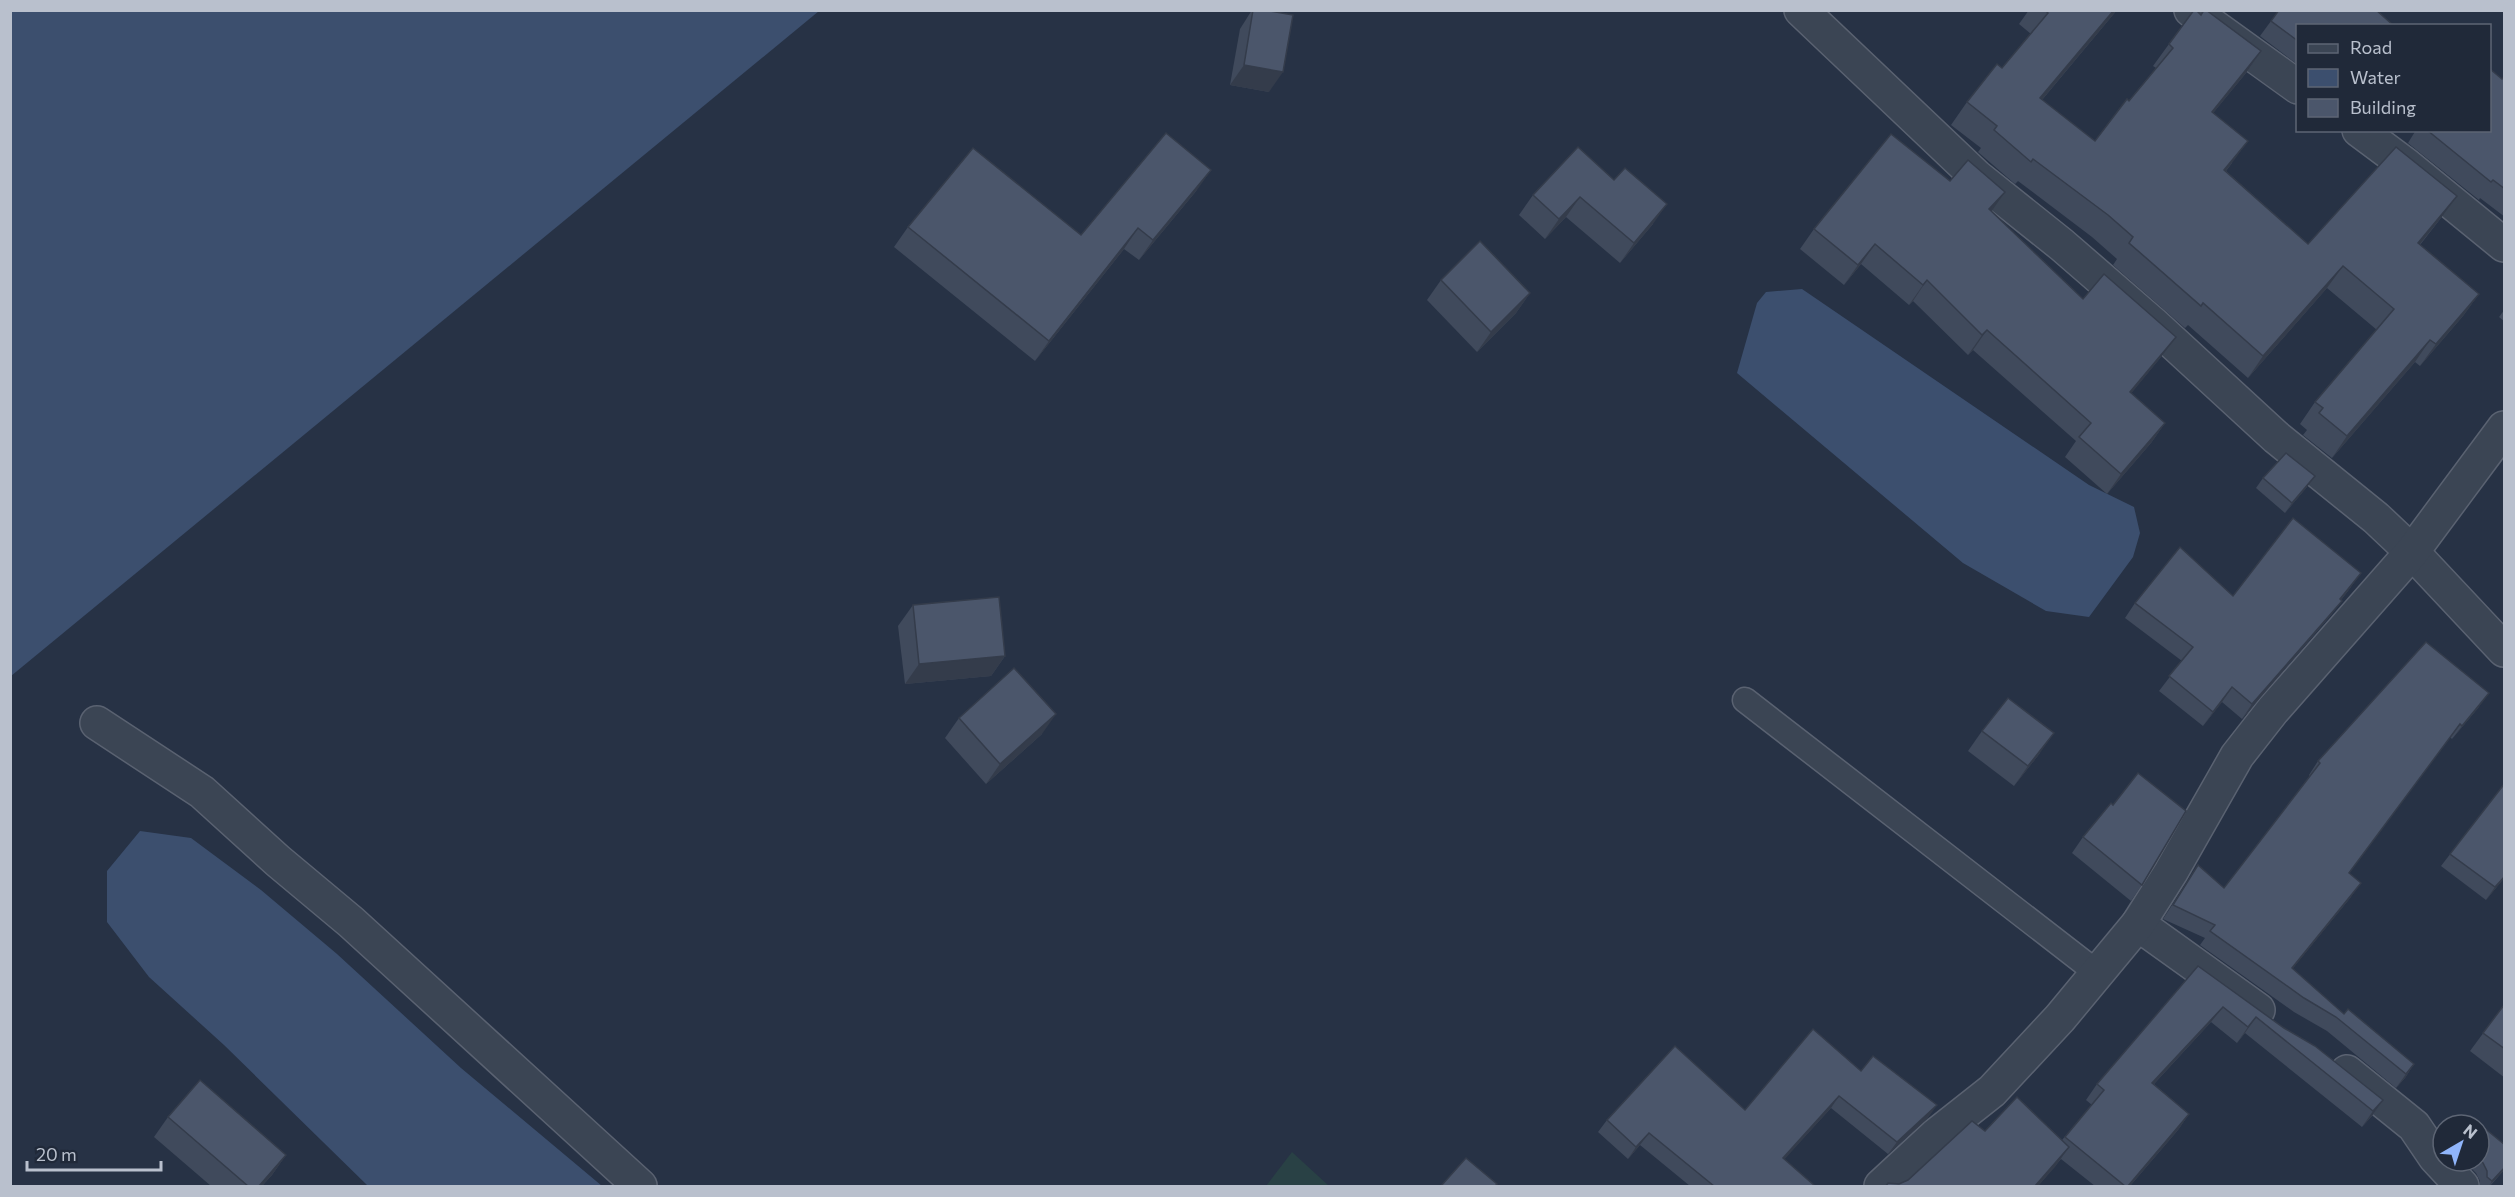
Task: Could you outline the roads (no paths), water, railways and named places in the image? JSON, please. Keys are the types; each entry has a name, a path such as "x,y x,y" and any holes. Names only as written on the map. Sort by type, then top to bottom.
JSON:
{"street":[{"path":"1801,10 1977,177 2089,268 2277,438 2376,518 2412,552 2505,650"},
{"path":"2191,10 2296,86"},
{"path":"2362,132 2505,245"},
{"path":"1881,1186 1935,1136 1992,1091 2060,1018 2138,924 2171,872 2205,807 2237,756 2273,710 2412,552 2505,428"},
{"path":"97,723 202,792 278,861 351,922 640,1186"},
{"path":"2138,924 2284,1028"},
{"path":"2323,1053 2414,1126 2435,1157 2462,1186"}],"lane":[{"path":"1745,700 2096,972"}],"water":[{"path":"11,10 819,10 819,11 11,676"},
{"path":"1802,289 2089,485 2134,507 2140,533 2133,557 2089,617 2046,611 1963,563 1737,373 1757,303 1766,292"},
{"path":"140,831 191,838 261,890 337,954 461,1068 602,1186 368,1186 224,1045 149,977 107,922 107,871"}]}
